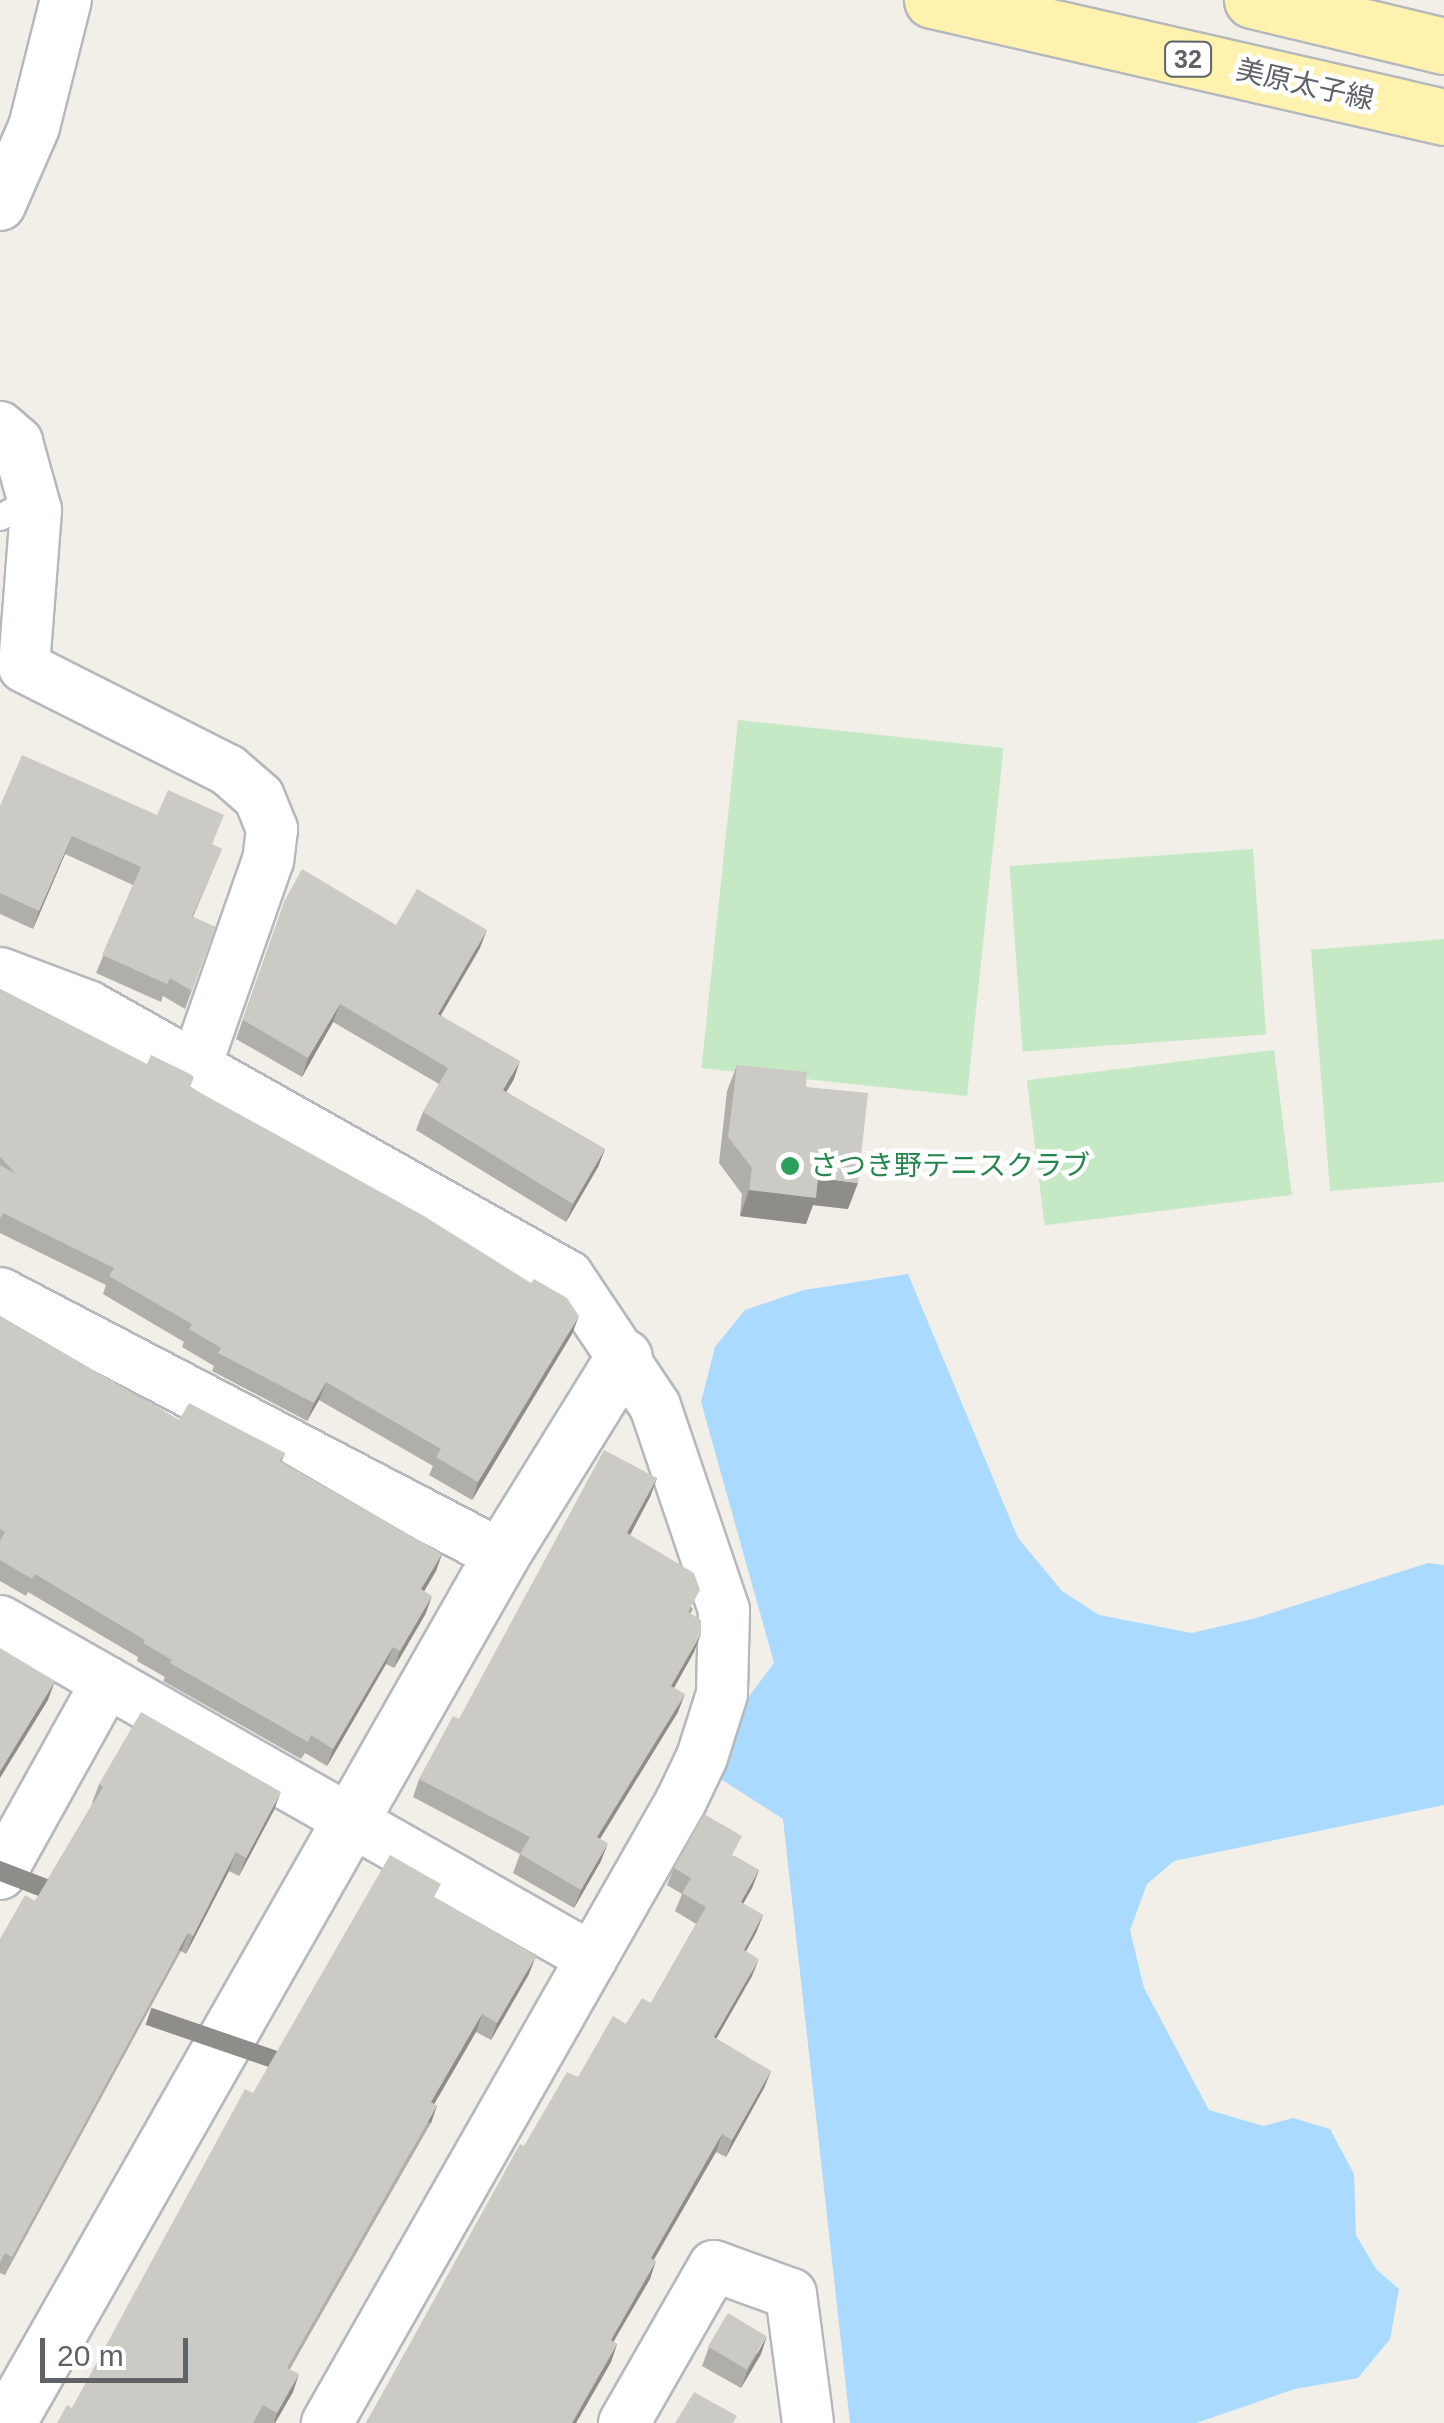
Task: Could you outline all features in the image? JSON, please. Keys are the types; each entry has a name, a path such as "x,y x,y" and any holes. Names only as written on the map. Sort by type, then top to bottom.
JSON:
{"main road":[{"name":"美原太子線","path":"932,0 1444,117"},
{"path":"1252,0 1444,46"}],"street":[{"path":"0,205 34,127 66,0"},
{"path":"0,427 17,442 24,666 228,770 259,797 272,829 268,860 196,1066"},
{"path":"0,973 88,1006 568,1276 655,1406 724,1610 722,1694 702,1757 681,1801 327,2423"},
{"path":"0,1292 501,1555"},
{"path":"8,2423 501,1555 624,1357"},
{"path":"0,1622 592,1958"},
{"path":"0,1874 107,1682"},
{"path":"624,2423 714,2266 790,2294 808,2423"}],"green space":[{"path":"738,720 1004,748 967,1096 701,1068"},
{"path":"1253,849 1266,1035 1023,1052 1010,866"},
{"path":"1444,939 1444,1182 1330,1191 1311,950"},
{"path":"1274,1050 1292,1195 1045,1225 1027,1080"}],"water":[{"path":"908,1274 1018,1538 1062,1591 1099,1615 1192,1633 1256,1618 1428,1563 1444,1565 1444,1805 1174,1861 1147,1884 1130,1930 1144,1988 1209,2110 1263,2126 1293,2118 1330,2129 1354,2174 1356,2235 1376,2269 1399,2289 1390,2339 1358,2378 1295,2389 1196,2423 850,2423 783,1819 719,1778 732,1719 774,1663 701,1402 715,1347 745,1310 804,1290"}],"building":[{"path":"22,755 157,815 168,790 224,815 212,844 222,849 192,917 215,927 192,991 170,978 167,984 102,955 141,867 72,836 39,911 0,893 0,806"},
{"path":"302,869 396,925 417,889 487,930 438,1014 520,1061 503,1090 605,1149 573,1204 423,1112 448,1068 340,1004 308,1058 243,1020 285,900"},
{"path":"0,989 147,1064 151,1055 190,1074 194,1077 190,1087 424,1216 531,1283 534,1279 567,1298 579,1316 478,1482 436,1457 441,1449 326,1382 314,1403 218,1353 221,1348 189,1329 192,1324 109,1276 114,1268 3,1213 0,1219 0,1165 16,1174 0,1157"},
{"path":"737,1065 807,1072 806,1087 868,1093 858,1183 818,1178 816,1198 749,1190 752,1168 728,1137"},
{"path":"0,1316 179,1420 189,1403 285,1453 280,1461 442,1554 421,1589 432,1596 400,1651 393,1647 333,1749 311,1735 308,1742 170,1663 172,1660 143,1643 145,1640 35,1574 32,1579 0,1560 0,1541 5,1532 0,1529"},
{"path":"604,1450 657,1478 627,1533 694,1573 700,1590 688,1612 701,1620 701,1634 671,1686 685,1694 597,1837 608,1843 581,1890 520,1854 530,1837 419,1779 453,1716 459,1719"},
{"path":"0,1648 55,1681 0,1771"},
{"path":"141,1712 281,1792 246,1858 236,1852 193,1936 188,1933 12,2257 5,2253 0,2262 0,1939 25,1895 35,1901 103,1787 99,1784"},
{"path":"704,1814 742,1836 732,1855 759,1870 741,1902 763,1915 744,1950 759,1959 714,2037 771,2071 732,2140 722,2134 651,2258 656,2261 611,2340 617,2344 572,2423 366,2423 520,2144 524,2146 567,2072 578,2077 613,2016 626,2024 642,1998 651,2003 706,1907 682,1893 691,1878 674,1868"},
{"path":"390,1855 441,1884 434,1897 536,1956 497,2023 482,2014 431,2102 437,2106 287,2368 299,2374 277,2413 263,2405 253,2423 57,2423 67,2405 72,2408 245,2089 253,2093"},
{"path":"728,2313 767,2336 746,2370 708,2346"},
{"path":"694,2392 737,2416 733,2423 675,2423"}],"place":[{"name":"さつき野テニスクラブ","path":"790,1166"}]}
